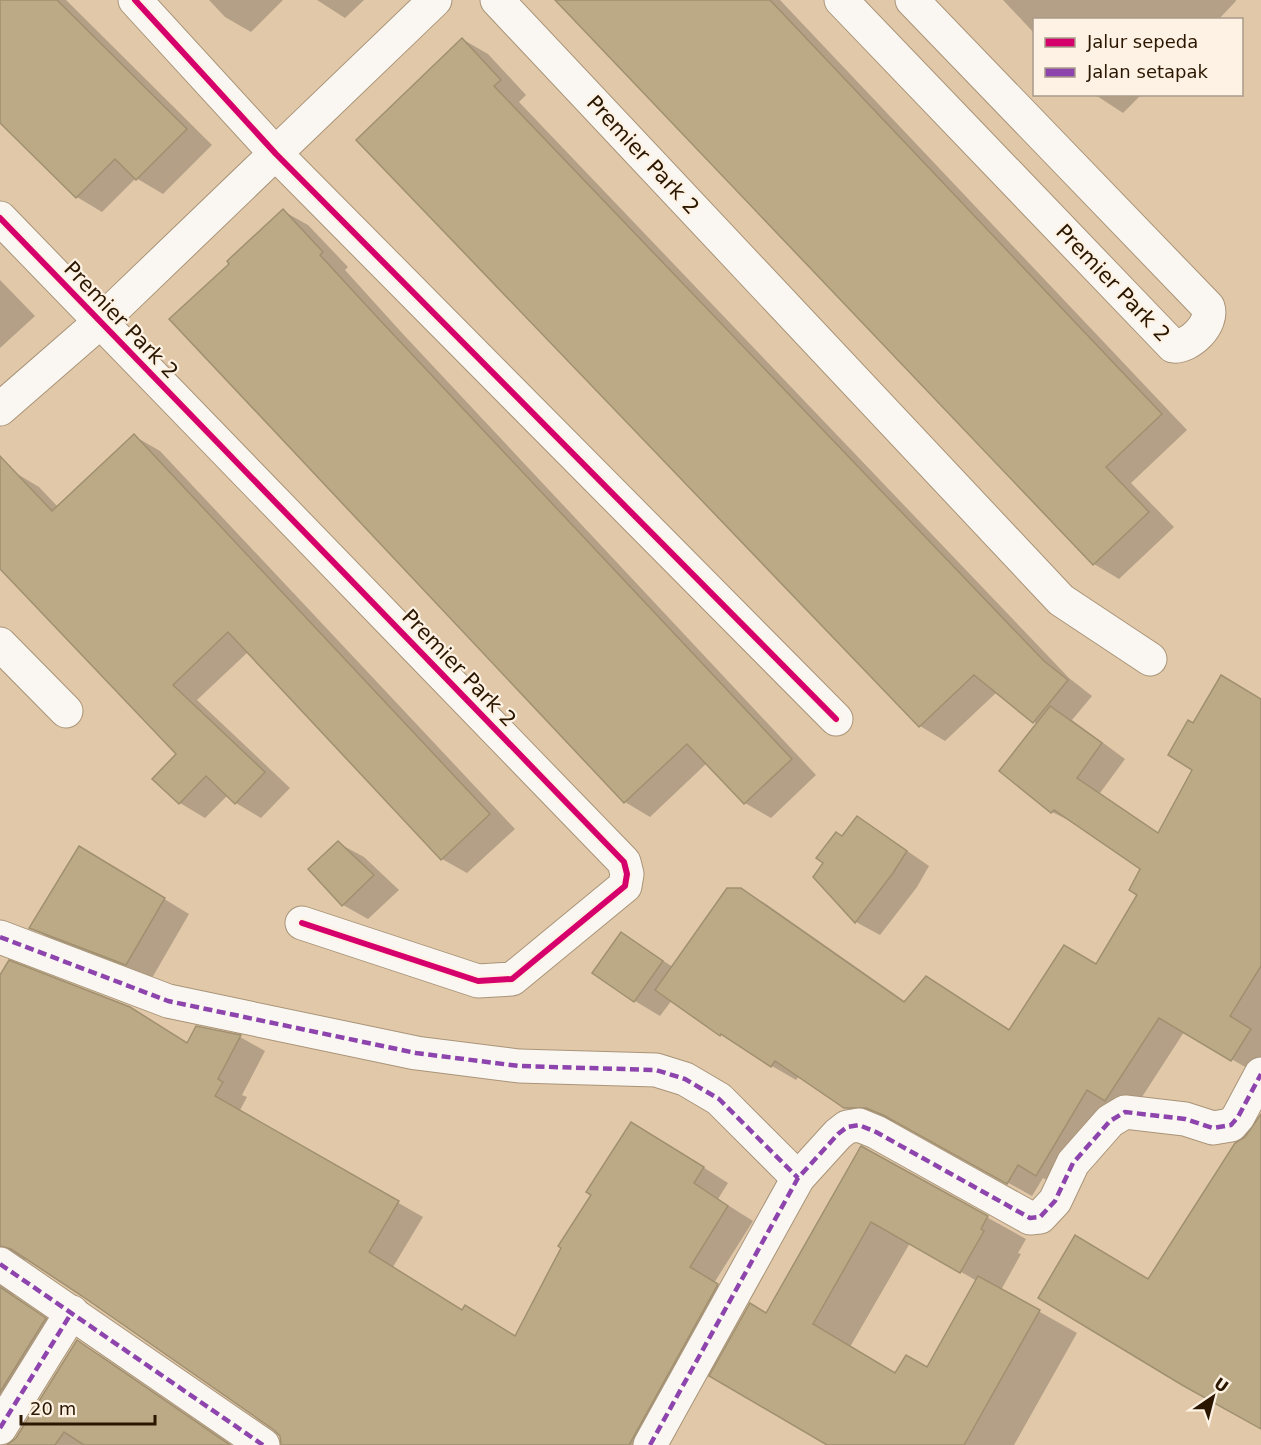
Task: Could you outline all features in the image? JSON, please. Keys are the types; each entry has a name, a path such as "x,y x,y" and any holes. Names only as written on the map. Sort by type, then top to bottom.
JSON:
{"street":[{"path":"135,0 276,154 836,719"},
{"name":"Premier Park 2","path":"0,409 100,322 435,0"},
{"name":"Premier Park 2","path":"497,0 1061,600 1150,659"},
{"name":"Premier Park 2","path":"842,0 1173,346 1179,346 1199,333 1206,323 1208,307 912,0"},
{"name":"Premier Park 2","path":"0,218 624,862 627,874 625,886 512,979 477,981 302,923"},
{"path":"0,644 66,711"},
{"path":"0,937 168,1001 405,1051 519,1066 656,1070 685,1079 719,1099 798,1178"},
{"path":"650,1445 798,1178 847,1127 859,1125 876,1132 1030,1218 1041,1217 1055,1201 1073,1163 1110,1121 1125,1112 1185,1119 1213,1128 1231,1125 1238,1118 1261,1074"},
{"path":"0,1264 263,1445"},
{"path":"0,1428 72,1312"}],"building":[{"path":"0,0 57,0 187,129 136,180 115,159 76,198 0,123"},
{"path":"555,0 770,0 1162,414 1106,467 1149,512 1093,565"},
{"path":"462,38 501,80 494,86 1044,661 1068,680 1033,723 974,675 919,727 356,140"},
{"path":"283,209 323,252 320,255 377,317 792,759 744,804 687,744 624,803 169,319 229,264 227,261"},
{"path":"134,434 490,814 441,860 228,632 173,685 265,772 235,804 206,776 179,804 152,779 176,754 0,569 0,456 52,511"},
{"path":"1221,675 1261,699 1261,966 1230,1016 1251,1029 1231,1061 1159,1018 1105,1101 1087,1090 1036,1176 1018,1165 1007,1184 883,1115 866,1108 844,1108 775,1061 771,1067 721,1034 720,1036 655,990 727,888 741,888 904,1002 926,976 1009,1030 1064,945 1096,964 1137,895 1129,890 1140,869 1054,810 1051,813 999,771 1050,706 1102,743 1077,778 1158,833 1192,770 1168,755 1188,720 1193,723"},
{"path":"857,816 907,851 855,923 813,877 823,863 816,858 836,832 842,836"},
{"path":"338,841 374,875 342,906 308,869"},
{"path":"79,846 165,898 126,965 29,928"},
{"path":"621,932 663,961 634,1002 592,973"},
{"path":"9,960 130,1007 187,1043 196,1026 241,1035 218,1079 223,1082 215,1096 399,1201 369,1252 462,1310 465,1305 515,1336 561,1248 558,1246 591,1195 586,1192 631,1122 704,1167 694,1183 728,1206 690,1267 718,1284 629,1445 281,1445 280,1436 274,1430 82,1296 11,1249 0,1246 0,975"},
{"path":"1261,1114 1261,1429 1182,1385 1038,1298 1075,1235 1148,1279 1235,1143 1245,1137"},
{"path":"861,1146 988,1216 981,1229 984,1231 960,1273 871,1222 813,1324 895,1373 906,1355 927,1367 978,1276 1040,1310 964,1445 827,1445 709,1376 750,1303 766,1313"},
{"path":"0,1287 46,1318 0,1392"},
{"path":"77,1340 230,1445 84,1445 64,1432 55,1445 7,1445 16,1438"}],"marked path":[{"path":"0,937 168,1001 416,1053 519,1066 656,1070 685,1079 719,1099 798,1178"},
{"path":"650,1445 798,1178 847,1127 859,1125 876,1132 1030,1218 1040,1217 1055,1201 1073,1163 1110,1121 1125,1112 1185,1119 1213,1128 1231,1125 1238,1117 1261,1074"},
{"path":"0,1264 263,1445"},
{"path":"0,1428 72,1312"}],"cycle path":[{"path":"135,0 276,154 836,719"},
{"path":"0,218 624,862 627,874 625,886 512,979 478,981 302,923"}]}
